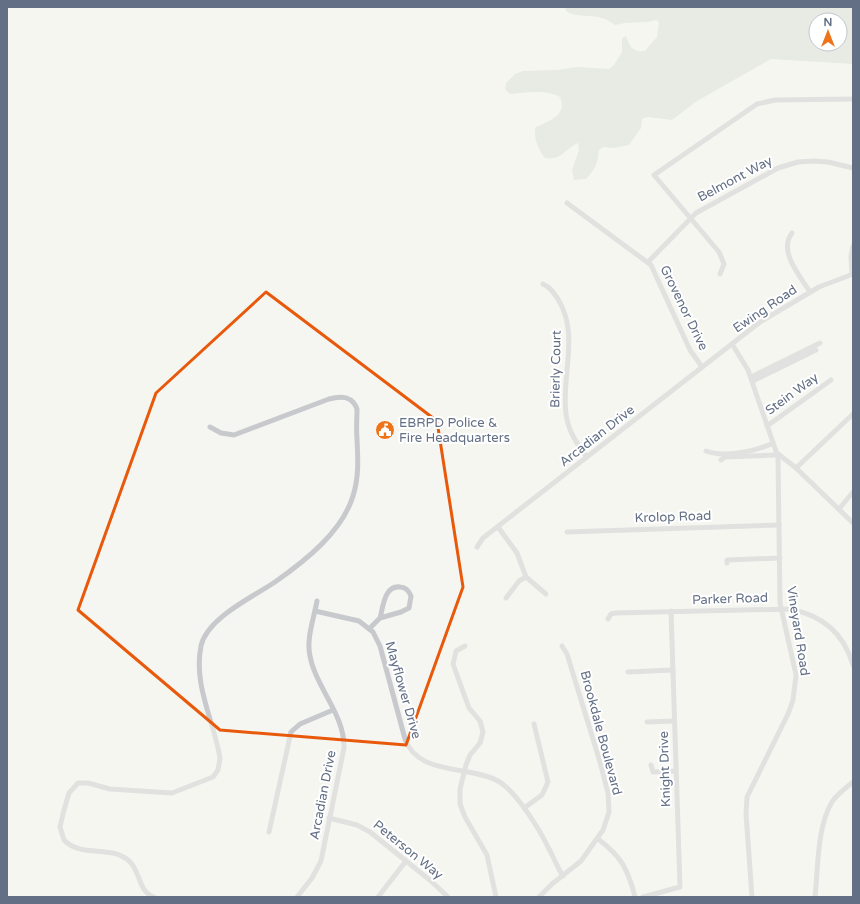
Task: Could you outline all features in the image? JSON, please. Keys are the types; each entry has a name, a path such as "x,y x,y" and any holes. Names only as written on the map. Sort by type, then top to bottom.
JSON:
{"street":[{"path":"720,274 724,264 722,256 654,175 757,104 775,100 853,99"},
{"name":"Belmont Way","path":"648,262 690,218 711,204 784,166 805,161 821,161 853,168"},
{"name":"Grovenor Drive","path":"567,203 648,262 690,350 702,367"},
{"path":"792,233 788,240 787,250 810,292"},
{"path":"853,246 850,256 853,274"},
{"name":"Ewing Road","path":"777,454 752,379 743,359 732,344 766,318 810,292 834,280 853,274"},
{"name":"Brierly Court","path":"543,284 548,286 555,294 567,319 570,338 565,401 566,414 574,438 587,457"},
{"path":"752,379 820,343"},
{"name":"Arcadian Drive","path":"477,546 483,538 732,344"},
{"path":"752,379 816,350"},
{"name":"Stein Way","path":"767,426 831,380"},
{"path":"154,897 144,890 133,865 125,858 78,848 64,840 60,827 69,793 75,785 83,782 110,789 168,794 180,791 209,779 216,774 220,766 220,758 205,705 200,674 200,652 204,636 220,619 276,581 305,558 330,535 349,507 358,477 357,409 354,403 347,398 339,396 328,399 234,435 221,433 210,427"},
{"path":"796,468 853,414"},
{"path":"706,451 715,453 744,452 760,449 773,443"},
{"path":"721,460 725,457 777,454 796,468 853,522"},
{"name":"Vineyard Road","path":"752,897 746,814 747,797 788,714 793,700 796,675 781,608 777,454"},
{"path":"839,509 853,492"},
{"name":"Krolop Road","path":"567,532 779,525"},
{"path":"498,527 520,558 526,577 546,594"},
{"path":"727,563 727,560 780,558"},
{"path":"506,598 520,581 526,577"},
{"path":"315,611 352,619 370,628 380,618 409,608 411,596 407,590 399,587 390,589 386,595 380,618"},
{"name":"Arcadian Drive","path":"297,897 312,878 319,866 344,743 342,733 309,655 317,601"},
{"name":"Parker Road","path":"608,619 611,614 615,613 781,608 810,614 829,626 844,643 853,664"},
{"name":"Knight Drive","path":"643,897 680,887 671,611"},
{"name":"Mayflower Drive","path":"370,628 380,646 408,746 423,761 481,775 499,782 511,791 524,808 547,844 563,876"},
{"path":"465,646 456,651 453,664 468,708 480,721 483,732 480,743 470,755 464,771 459,794 461,808 487,855 496,897"},
{"name":"Brookdale Boulevard","path":"539,897 582,861 598,839 608,819 608,793 574,676 566,652 562,646"},
{"path":"628,672 673,670"},
{"path":"269,832 291,732 300,724 332,710"},
{"path":"647,722 674,721"},
{"path":"524,808 542,796 548,782 534,724"},
{"path":"651,765 653,772 676,772"},
{"path":"815,897 823,826 827,812 833,800 853,782"},
{"name":"Peterson Way","path":"329,818 362,827 378,837 448,897"},
{"path":"598,839 621,860 628,873 635,897"},
{"path":"378,897 406,861"}],"highlighted area":[{"path":"266,292 437,421 463,587 406,745 220,730 78,610 156,393"}],"shaded area":[{"path":"565,7 853,7 853,64 771,59 697,101 672,120 648,117 642,119 641,128 629,145 614,148 603,147 599,150 596,166 589,176 586,179 574,180 572,170 579,150 578,143 555,158 545,158 538,148 535,134 536,127 551,120 559,113 562,103 560,97 542,92 510,94 505,89 506,83 515,74 523,71 557,70 577,67 609,69 614,65 622,52 622,38 626,36 630,46 634,50 645,51 657,37 659,22 656,20 615,25 601,18 572,14 566,11"}],"place":[{"name":"EBRPD Police & Fire Headquarters","path":"385,430"}]}
